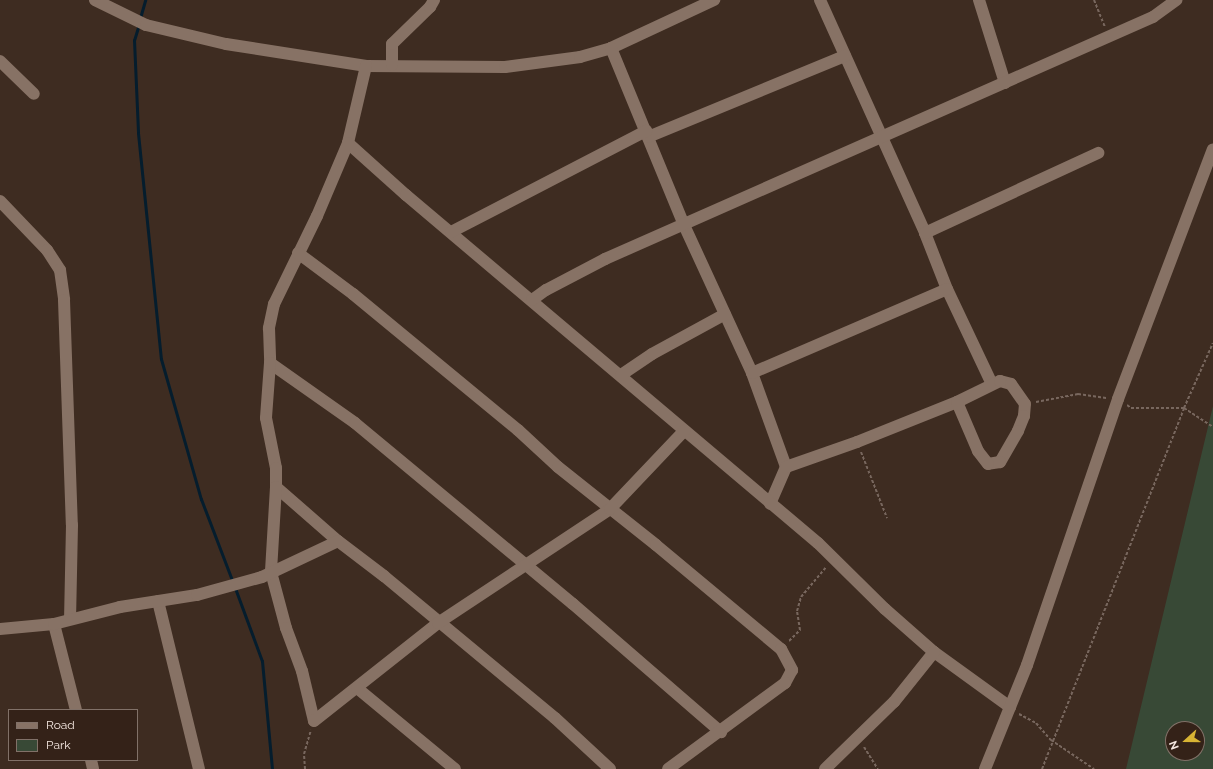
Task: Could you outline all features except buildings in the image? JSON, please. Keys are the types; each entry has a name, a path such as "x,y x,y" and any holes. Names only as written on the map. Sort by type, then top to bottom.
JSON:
{"street":[{"path":"96,0 134,20 226,44 366,66 505,67 580,57 611,48 714,0"},
{"path":"392,66 392,44 430,7 434,0"},
{"path":"820,0 925,233 947,289 992,384"},
{"path":"979,0 1005,83"},
{"path":"532,300 546,290 605,259 882,139 1109,37 1153,17 1176,0"},
{"path":"611,48 684,225 752,373 786,467 770,504"},
{"path":"451,232 647,134 845,56"},
{"path":"0,61 34,94"},
{"path":"366,66 348,143 274,304 269,328 270,363 266,418 276,468 271,572 286,628 302,671 314,722 438,623 610,509 684,431"},
{"path":"348,143 621,375 684,431 840,562 885,609 934,652 1010,707"},
{"path":"985,769 1010,707 1072,536 1118,399 1213,149"},
{"path":"925,233 1098,153"},
{"path":"0,201 47,250 60,270 64,300 72,525 70,619"},
{"path":"298,253 353,294 610,509 656,544 781,649 790,663 792,670 790,677 722,732 668,769"},
{"path":"752,373 947,289"},
{"path":"621,375 652,354 725,314"},
{"path":"270,363 355,423 722,732"},
{"path":"786,467 857,442 957,402 1000,381 1011,384 1025,404 1024,416 1018,431 1000,462 988,464 978,451 957,402"},
{"path":"276,487 338,541 384,576 438,623 555,718 610,769"},
{"path":"0,629 54,624 120,607 197,595 271,572 338,541"},
{"path":"158,601 199,769"},
{"path":"54,624 76,709"},
{"path":"825,769 894,702 934,652"},
{"path":"357,688 455,769"}],"path":[{"path":"1094,0 1109,37"},
{"path":"1042,769 1051,740 1184,408 1213,342"},
{"path":"857,442 887,518"},
{"path":"781,649 800,630 797,611 801,596 824,567 840,562"},
{"path":"1010,707 1036,724 1051,740 1094,769"},
{"path":"305,769 304,754 314,722"},
{"path":"857,737 878,769"}],"green space":[{"path":"1213,406 1213,769 1126,769"}],"waterway":[{"path":"140,18 145,0"},
{"path":"139,24 134,40 138,133 161,359 201,499 233,583"},
{"path":"235,588 262,661 272,769"}]}
